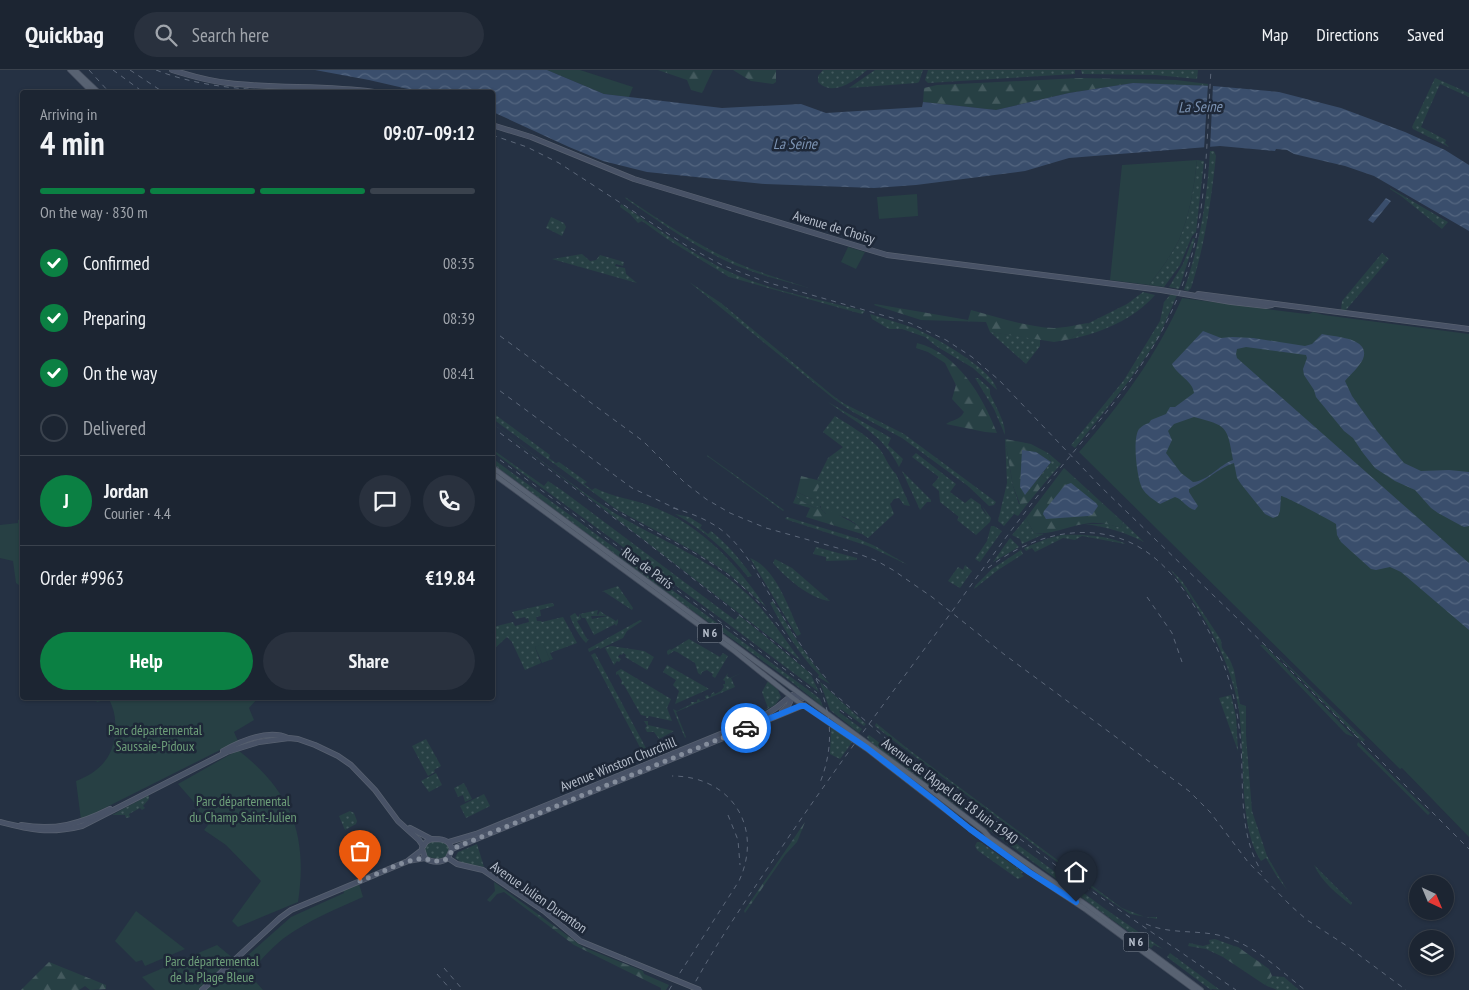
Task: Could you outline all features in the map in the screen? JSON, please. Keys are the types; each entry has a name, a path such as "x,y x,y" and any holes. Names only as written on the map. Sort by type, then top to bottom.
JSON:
{"main road":[{"path":"70,70 90,90"},
{"path":"75,70 96,90"},
{"path":"172,70 200,79 239,84 355,90"},
{"name":"Avenue de Choisy","path":"495,125 536,139 634,179 887,255 1184,293 1231,302 1266,306 1272,304 1469,329"},
{"name":"Rue de Paris","path":"495,470 790,686"},
{"name":"Rue de Paris","path":"495,475 690,618 791,695"},
{"path":"760,722 783,710 791,695 790,686"},
{"name":"Avenue de l'Appel du 18 Juin 1940","path":"790,686 1096,915"},
{"path":"791,695 804,698"},
{"name":"N 6","path":"791,695 805,706"},
{"name":"Avenue Winston Churchill","path":"449,842 476,834 762,717 791,695"},
{"name":"Avenue Winston Churchill","path":"452,849 760,722 800,706 805,706"},
{"name":"Avenue de l'Appel du 18 Juin 1940","path":"805,706 867,748 957,819 1029,872 1096,915"},
{"path":"105,813 251,738 283,736 288,738"},
{"path":"0,821 28,830 54,829 76,824 105,813 228,752 258,742 288,738 298,739 315,745 346,762 361,774 397,818 398,822 419,840 425,858"},
{"path":"147,790 154,789"},
{"path":"202,990 291,910 408,861 425,858 431,861 442,862 448,858 452,849 449,842 431,839 419,834 397,818"},
{"path":"408,861 431,839"},
{"name":"Avenue Julien Duranton","path":"448,858 457,864 483,870 544,911 580,941 700,990"},
{"name":"N 6","path":"1096,915 1195,990"},
{"name":"N 6","path":"1096,915 1201,990"},
{"path":"1169,971 1176,972"}],"green space":[{"path":"547,70 580,70 633,87 629,97 604,94"},
{"path":"658,70 713,70 702,93 691,90 687,80"},
{"path":"733,70 776,70 776,82 773,84 751,81"},
{"path":"823,70 867,70 843,86 830,88 818,82 818,76"},
{"path":"875,70 923,70 917,83 849,88"},
{"path":"928,70 1075,70 1075,74 928,83 925,80"},
{"path":"1081,70 1198,70 1197,79 1156,75 1082,74"},
{"path":"1080,78 1176,80 1208,84 1208,86 1133,83 1069,93 996,110 923,102 924,88 937,85"},
{"path":"1435,78 1469,93 1469,97 1440,84 1421,127 1446,140 1445,143 1449,147 1412,127"},
{"path":"1210,151 1214,151 1216,156 1210,206 1200,256 1191,288 1188,291 1184,290 1202,222"},
{"path":"1197,160 1204,161 1196,232 1192,236 1180,265 1164,287 1149,285 1172,252 1183,230 1191,201"},
{"path":"1197,160 1193,191 1186,221 1179,240 1161,269 1149,285 1110,280 1122,165"},
{"path":"1390,188 1448,222 1442,229"},
{"path":"917,194 918,216 879,219 877,197"},
{"path":"625,197 722,256 755,270 809,288 753,272 706,251 679,235"},
{"path":"621,204 689,250 732,273 780,290 865,311 862,314 729,277 667,239 642,221 638,223 620,207"},
{"path":"551,217 564,223 566,227 562,236 546,228"},
{"path":"1193,238 1195,239 1179,289 1169,287 1183,264"},
{"path":"848,247 865,252 856,269 841,262"},
{"path":"1382,253 1389,259 1346,310 1341,310 1342,301"},
{"path":"582,254 590,261 596,260 600,255 624,262 623,266 616,264 615,266 625,268 626,274 637,283 552,259"},
{"path":"689,282 721,303 832,395 843,403 904,434 996,502 994,505 989,506 968,486 902,438 853,412 834,399"},
{"path":"1143,292 1155,295 1147,304 1127,318 1105,329 1071,339 1089,323 1127,304"},
{"path":"1170,295 1177,295 1159,337 1128,382 1075,448 1071,445 1124,380 1160,321 1164,302"},
{"path":"1182,298 1298,313 1309,314 1313,312 1469,334 1469,837 1402,768 1400,769 1079,452 1136,379 1161,340"},
{"path":"875,304 968,320 971,310 1033,326 1044,327 1058,328 1089,323 1071,339 1054,342 990,332 986,322 921,320"},
{"path":"870,314 914,328 962,354 985,373 997,390 973,368 936,346 925,337 902,329 889,329 872,319"},
{"path":"990,332 1040,339 1040,346 1026,364"},
{"path":"917,343 932,348 957,366 976,391 997,433 946,424 958,418 964,412 952,399 956,385 945,363 928,352 916,348"},
{"path":"975,378 978,378 990,389 990,394 1004,425 1005,435 994,409"},
{"path":"828,402 891,438 888,445 903,459 899,467 893,456 877,437"},
{"path":"495,414 550,455 549,458 556,463 559,462 587,482 584,484 592,490 595,488 609,494 646,504 688,525 730,561 766,607 729,574 697,553 616,509 495,420"},
{"path":"835,416 880,449 896,474 910,506 904,505 899,498 894,499 890,504 894,514 868,538 862,534 857,525 847,518 826,514 821,509 821,506 815,508 801,501 796,496 797,492 812,499 821,481 817,480 828,458 843,447 823,432"},
{"path":"495,426 600,504 700,559 731,581 761,609 801,661"},
{"path":"1005,439 1013,486 1019,504 1028,503 1018,516 1014,514 1004,526 998,521 1007,483"},
{"path":"1005,439 1031,444 1048,453 1051,462 1036,452 1025,494 1041,475 1047,480 1028,503 1020,504 1013,486"},
{"path":"495,451 544,486 548,481 563,491 735,620 739,615 810,673 819,692 495,453"},
{"path":"916,453 956,484 950,492 965,503 971,498 981,505 981,508 988,517 982,506 991,518 990,522 976,535 957,520 959,517 940,502 939,491 932,485 939,477 912,457"},
{"path":"1048,453 1061,464 1047,480 1041,475 1051,462"},
{"path":"707,455 784,510 783,511"},
{"path":"495,460 814,694 820,699 823,707 788,679 495,465"},
{"path":"1064,468 1123,522 1121,528 1102,523 1090,523 1048,533 1034,533 1026,518"},
{"path":"902,471 931,500 920,510"},
{"path":"801,476 821,481 814,498 812,499 797,492"},
{"path":"796,496 801,501 815,508 820,506 826,514 834,510 857,526 862,534 806,517 810,508 793,503"},
{"path":"675,514 689,517 702,525 700,528 708,534 711,531 733,552 752,576 748,577 724,550 706,534"},
{"path":"787,517 859,539 908,565 868,546 785,519"},
{"path":"1026,518 1034,533 1044,534 1022,544 1020,539 1012,535"},
{"path":"20,519 20,586 16,583 13,561 0,558 0,525 18,523"},
{"path":"1123,522 1144,542 1116,530 1085,524 1108,524 1121,528"},
{"path":"991,526 1002,531 980,562 975,559 987,541"},
{"path":"1061,535 1085,535 1101,537 1125,544 1082,536 1075,540 1063,538 1035,552 1032,548 1026,551 1024,548"},
{"path":"1010,538 1019,547 993,562"},
{"path":"816,547 857,558 857,560 826,561 826,557 813,554"},
{"path":"1021,550 1023,554 998,570 974,589 992,569"},
{"path":"750,558 759,563 775,580 801,634 797,636"},
{"path":"775,559 792,568 830,601 814,596 799,587 773,563"},
{"path":"965,565 972,571 960,588 948,581 958,567 963,570"},
{"path":"1170,569 1182,581 1221,640 1222,648 1234,670 1240,704 1246,706 1246,736 1252,811 1267,856 1287,890 1266,858 1261,861 1253,845 1248,827 1240,718 1227,665 1202,615"},
{"path":"618,586 633,608 632,610 603,591"},
{"path":"773,601 806,654 830,684 818,677 819,675 792,640 770,603"},
{"path":"551,603 554,604 554,606 540,610 541,616 536,617 537,621 542,622 563,617 577,643 550,653 553,659 550,660 543,644 535,647 541,663 525,670 512,642 507,637 495,648 495,626 513,622 515,626 529,622 528,618 526,619 525,617 516,619 512,612"},
{"path":"598,610 598,615 600,611 607,616 591,616 592,619 608,616 616,621 618,619 618,623 616,626 615,624 594,635 585,618 582,618 580,614"},
{"path":"575,613 578,617 579,613 581,619 577,621 587,639 589,639 586,643 571,619 570,616"},
{"path":"640,620 642,621 627,631 623,638 589,652 588,649"},
{"path":"689,639 720,657 723,653 728,656 715,678 707,670 702,672 701,675 698,673 695,663 677,652 674,651 668,655 667,651"},
{"path":"543,643 550,660 542,663 535,647"},
{"path":"1260,645 1264,645 1354,737 1346,734"},
{"path":"611,646 644,651 654,657 647,670 625,657 626,655 623,653 618,657 621,659 619,662 617,661 614,665 605,648 601,649"},
{"path":"595,653 647,750 643,753 591,655"},
{"path":"1279,656 1365,740 1362,742"},
{"path":"667,665 709,689 675,704 679,691 673,685 676,680 663,672"},
{"path":"621,669 671,699 667,708 672,721 649,716 646,718 646,716 641,715 624,685 621,684 622,681 618,674 616,675 616,672"},
{"path":"728,673 727,676 730,678 741,673 731,678 735,687 676,712 685,738 673,709 677,711 691,704 691,702 706,699 705,696 708,695 709,697 714,692 715,694 721,691 724,687 723,684 725,684 723,680"},
{"path":"768,681 778,690 781,697 775,705 753,717 751,716 768,708 762,692"},
{"path":"820,682 866,724 864,726 841,709 839,712 862,729 859,733 830,710"},
{"path":"1231,695 1236,717 1238,751 1219,698"},
{"name":"Parc départemental Saussaie-Pidoux","path":"109,700 256,700 249,708 254,720 234,732 238,741 81,820 76,781 99,768 109,755 114,739 115,717"},
{"path":"644,721 648,721 648,725 674,731 659,739 654,732 647,732 645,728 647,726"},
{"path":"876,723 908,749 1122,908 1144,917 1130,914 1100,894 894,741 875,726"},
{"path":"831,726 853,741 840,759 830,754"},
{"path":"869,735 1104,908 1163,949 1154,945 1151,948 985,827 970,813 965,812 870,742 867,737"},
{"path":"426,739 441,766 428,776 412,746"},
{"path":"1358,742 1430,813 1428,815 1357,745"},
{"name":"Parc départemental du Champ Saint-Julien","path":"238,750 272,782 292,817 298,836 301,878 298,902 238,927 232,921 261,881 226,845 204,830 208,825 193,801 178,784"},
{"path":"436,773 442,785 429,792 421,781"},
{"path":"464,783 472,799 465,802 463,795 458,797 454,788"},
{"path":"484,794 490,806 466,818 460,806"},
{"path":"149,795 149,799 143,806 145,808 142,810 140,808 129,814 130,817 112,815"},
{"path":"350,811 354,813 357,821 356,824 345,830 339,816"},
{"path":"805,822 797,842 785,855 745,913 744,911"},
{"path":"431,841 445,842 449,848 447,856 439,859 427,857 425,848"},
{"path":"977,842 980,842 1023,872 1021,874 1024,876 1018,879 977,850 975,846"},
{"path":"477,844 484,867 463,863 455,858 458,852"},
{"path":"1314,865 1352,903 1351,905 1325,882"},
{"path":"494,882 583,947 643,971 644,974 669,985 666,990 661,990 661,988 574,945 504,892 497,894 490,902 487,900 495,891"},
{"name":"Parc départemental de la Plage Bleue","path":"359,884 363,897 323,915 293,932 275,946 248,973 263,990 155,990 142,977 217,945 239,963 291,917 344,893 343,890"},
{"path":"136,911 185,949 145,966 142,960 136,962 115,941"},
{"path":"1215,939 1234,946 1223,957 1206,949 1188,946 1189,943 1203,946 1210,944 1209,940"},
{"path":"1234,946 1269,969 1272,976 1265,985 1223,957"},
{"path":"1170,953 1220,990 1211,990 1167,957"},
{"path":"49,962 106,985 106,989 90,990 85,986 79,990 21,990"},
{"path":"1272,976 1284,977 1299,990 1277,990 1265,985"}],"water":[{"name":"La Seine","path":"315,70 547,70 604,94 722,108 801,104 826,113 922,107 923,102 996,110 1069,93 1133,83 1213,86 1279,92 1341,108 1405,132 1445,150 1469,165 1469,231 1374,176 1345,166 1294,154 1287,150 1276,149 1275,151 1220,146 1069,158 1025,171 916,185 874,188 765,184 647,172 603,161 495,113 495,90 412,90"},
{"path":"1386,198 1391,201 1373,223 1368,220"},
{"path":"1203,331 1221,338 1253,338 1305,346 1312,344 1322,334 1351,340 1362,347 1364,352 1363,359 1345,381 1352,396 1377,431 1404,463 1421,471 1449,470 1469,472 1469,526 1464,527 1438,513 1415,490 1395,481 1375,468 1353,438 1344,431 1316,397 1314,390 1304,375 1303,369 1307,358 1306,355 1246,347 1237,349 1236,354 1237,358 1469,563 1469,630 1401,572 1390,567 1376,570 1371,569 1341,542 1337,535 1336,524 1281,496 1278,516 1273,518 1265,514 1237,478 1234,463 1222,468 1189,489 1198,506 1195,510 1189,508 1175,497 1160,504 1148,495 1142,488 1137,468 1136,441 1139,429 1151,420 1166,414 1170,407 1175,407 1194,393 1188,381 1172,364","holes":["1194,417 1219,425 1224,429 1227,433 1233,460 1204,479 1193,482 1181,473 1166,453 1172,440 1168,431 1174,424"]},
{"path":"1022,450 1036,452 1051,462 1025,495 1020,487"},
{"path":"1071,483 1098,506 1092,515 1046,519 1043,514 1044,511 1065,485"}],"pier":[{"path":"1208,84 1213,84 1210,149 1204,150"}],"railway":[{"path":"89,70 107,90"},
{"path":"113,70 140,90"},
{"path":"130,70 160,90"},
{"path":"156,70 195,82 234,88 274,90"},
{"path":"691,990 739,911 837,768 1003,541 1053,476 1115,401 1135,375 1152,348 1168,319 1181,289 1190,263 1196,236 1204,181 1211,70"},
{"path":"495,136 527,147 559,163 687,246 722,265 766,282 910,323 946,340 972,357 999,380 1101,487 1267,647 1469,849"},
{"path":"495,332 643,441 684,482 706,499 730,513 766,528 859,554 877,561 932,597 1005,655 1189,791 1210,812 1248,862 1291,906 1307,920 1347,946 1406,990"},
{"path":"495,387 632,488 679,510"},
{"path":"495,429 641,538 779,646 898,749 1077,881 1236,990"},
{"path":"495,456 817,693"},
{"path":"605,503 706,560 731,577 760,604 794,646"},
{"path":"673,508 711,523 725,532 752,565 802,647 826,678"},
{"path":"988,568 1002,558 1031,543 1063,534 1079,533 1095,533 1125,540 1147,552 1166,568 1182,587 1199,613 1215,644 1228,676 1239,727 1243,801 1248,838 1262,872"},
{"path":"1147,597 1172,633 1182,662"},
{"path":"816,679 826,705 830,732 827,758 819,785"},
{"path":"840,710 856,722"},
{"path":"669,990 739,881 746,861 747,842 744,824 737,808 726,795 711,785 693,778 672,776"},
{"path":"728,815 738,840 740,865"},
{"path":"1146,924 1173,931 1218,935 1231,939 1254,950 1305,990"},
{"path":"444,968 463,990"},
{"path":"437,974 451,990"}],"way so far":[{"path":"360,881 408,861 425,858 431,861 442,862 448,858 452,849 746,728"}],"route":[{"path":"746,728 800,706 805,706 867,748 970,829 1029,872 1076,902"}]}
